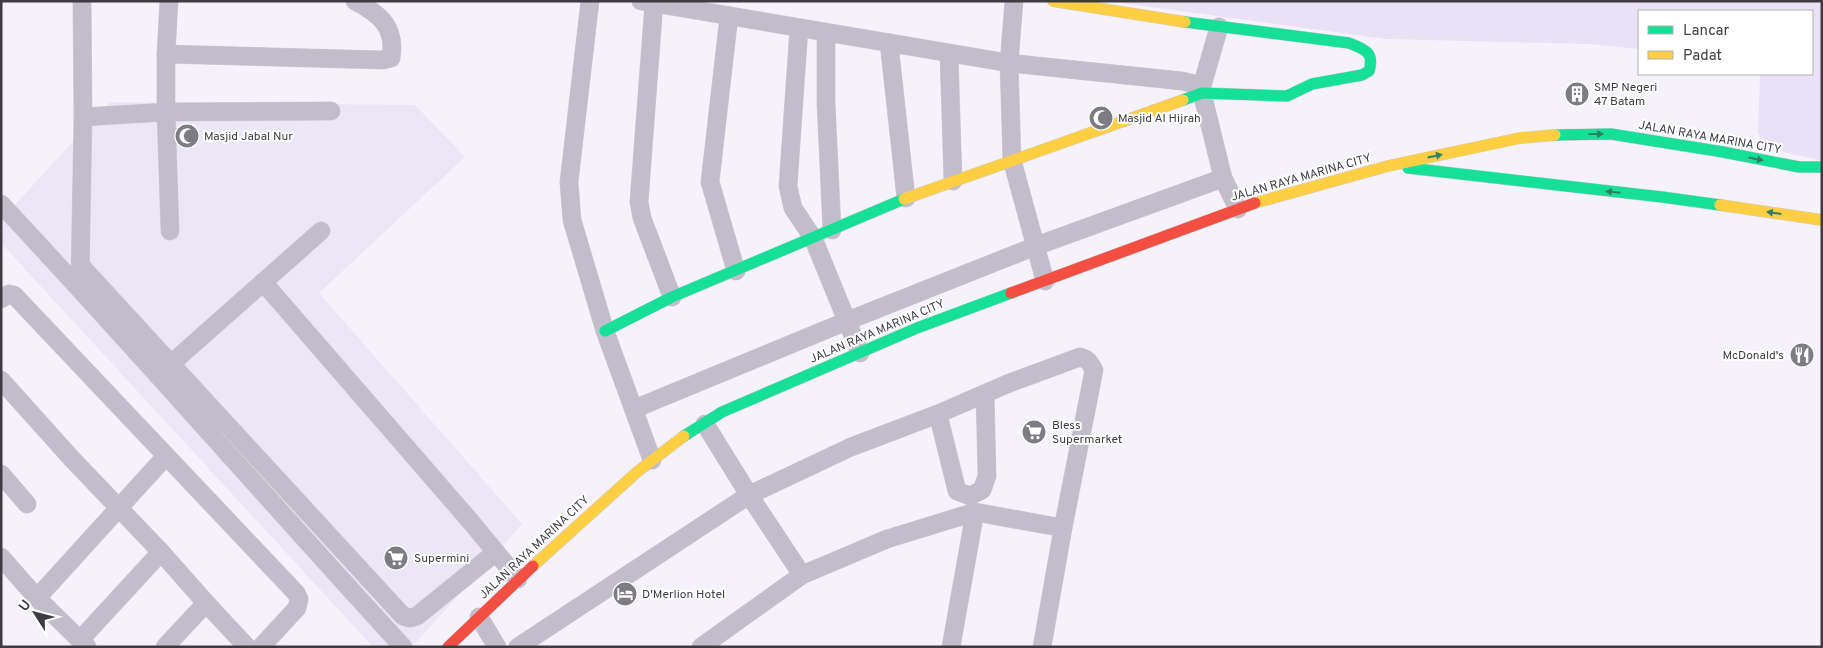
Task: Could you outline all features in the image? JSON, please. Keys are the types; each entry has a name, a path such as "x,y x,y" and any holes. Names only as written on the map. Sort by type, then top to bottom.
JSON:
{"main road":[{"path":"605,331 672,298 906,198 1172,105 1202,89 1260,96 1287,96 1312,84 1362,74 1369,71 1371,66 1371,56 1365,49 1349,43 1053,1"},
{"name":"JALAN RAYA MARINA CITY","path":"448,647 518,579 637,472 687,434 722,412 917,328 1257,202 1388,166 1520,138 1563,134 1610,134 1723,152 1799,167 1822,167"},
{"name":"JALAN RAYA MARINA CITY","path":"1388,166 1662,197 1822,220"}],"street":[{"path":"80,288 83,117 82,1"},
{"path":"169,1 166,54 166,112 170,231"},
{"path":"166,54 383,60 391,58 393,43 384,22 375,13 355,1"},
{"path":"590,1 569,182 572,220 605,331 652,460"},
{"path":"1014,1 1008,64 1012,160 1045,281"},
{"path":"672,298 642,218 639,202 647,2 1008,64 1182,81 1202,89"},
{"path":"728,16 710,182 736,271"},
{"path":"1219,26 1202,89 1224,178 1238,209"},
{"path":"799,28 788,186 793,208 814,238 860,352"},
{"path":"826,33 826,103 832,230"},
{"path":"889,43 906,198"},
{"path":"949,54 954,181"},
{"path":"83,117 166,112 330,111"},
{"path":"634,409 1036,246 1224,178"},
{"path":"1,204 80,288 403,647"},
{"path":"158,375 321,231"},
{"path":"81,266 403,616 410,618 417,616 496,552"},
{"path":"263,282 518,579"},
{"path":"1,299 8,294 14,296 296,593 299,599 297,608 261,647"},
{"path":"518,647 749,495 851,446 938,414 1080,357 1090,362 1094,370 1062,528 1042,647"},
{"path":"1,380 247,647"},
{"path":"938,414 958,491 970,496 982,490 986,476 985,394"},
{"path":"705,424 802,575"},
{"path":"37,598 166,456"},
{"path":"1,474 27,504"},
{"path":"702,647 802,575 887,539 975,512 1062,528"},
{"path":"951,647 975,512"},
{"path":"1,557 37,598 84,643 161,552"},
{"path":"165,647 206,603"},
{"path":"479,617 496,647"}],"shaded area":[{"path":"1107,1 1822,1 1822,161 1780,151 1766,145 1758,133 1760,75 1813,75 1813,10 1638,10 1638,49 1587,44 1386,39"},
{"path":"109,102 415,105 465,157 319,293 522,524 412,647 373,647 1,243 1,220"}],"traffic: fast":[{"path":"1183,100 1202,93 1287,96 1312,84 1362,75 1369,71 1371,59 1364,49 1349,43 1185,22"},
{"path":"1555,135 1611,134 1723,152 1799,167 1822,167"},
{"path":"1408,168 1720,205"},
{"path":"605,331 672,297 904,199"},
{"path":"684,436 722,412 917,328 1011,293"}],"traffic: slow":[{"path":"1053,1 1185,22"},
{"path":"904,199 1183,100"},
{"path":"1255,203 1388,166 1520,138 1555,135"},
{"path":"1720,205 1822,220"},
{"path":"533,566 637,472 684,436"}],"traffic: jam":[{"path":"1011,293 1255,203"},
{"path":"448,647 533,566"}],"place":[{"name":"SMP Negeri 47 Batam","path":"1577,94"},
{"name":"Masjid Al Hijrah","path":"1101,118"},
{"name":"Masjid Jabal Nur","path":"187,136"},
{"name":"McDonald's","path":"1802,355"},
{"name":"Bless Supermarket","path":"1034,432"},
{"name":"Supermini","path":"396,558"},
{"name":"D'Merlion Hotel","path":"625,594"}]}
